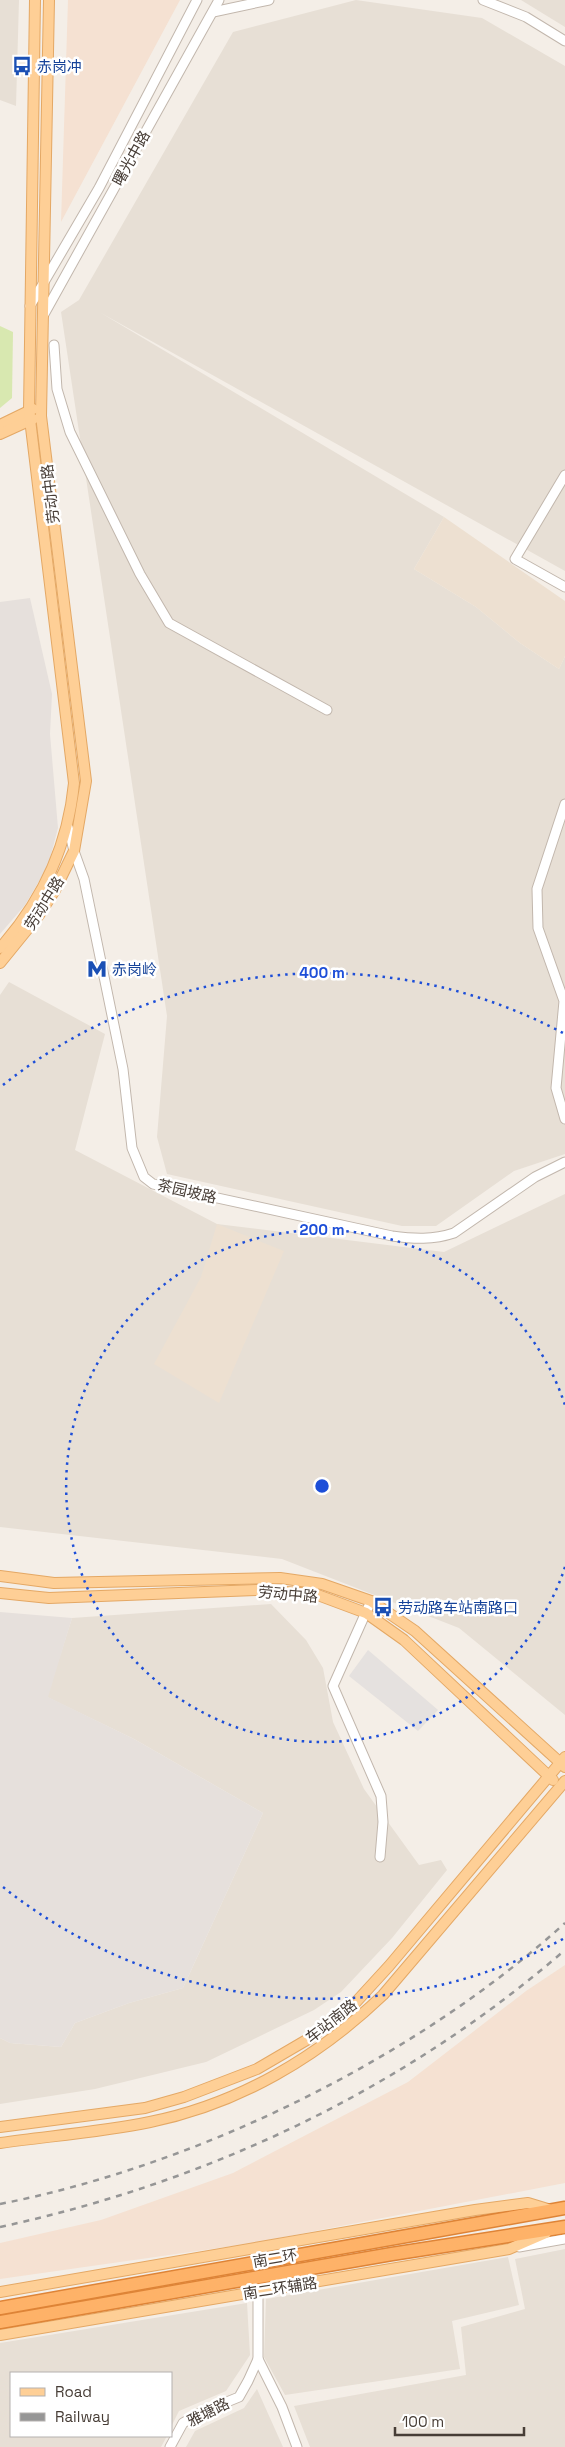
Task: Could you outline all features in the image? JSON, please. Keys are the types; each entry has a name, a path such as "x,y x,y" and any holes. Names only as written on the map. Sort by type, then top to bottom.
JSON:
{"highway":[{"name":"南二环","path":"0,2308 565,2208"},
{"name":"南二环","path":"0,2322 383,2256 561,2228"}],"main road":[{"name":"劳动中路","path":"0,948 24,920 45,886 68,827 74,783 29,416 35,0"},
{"name":"劳动中路","path":"0,963 39,914 55,890 74,851 86,781 41,411 49,0"},
{"path":"0,425 41,411"},
{"path":"0,434 29,416"},
{"name":"劳动中路","path":"0,1576 54,1583 280,1578 322,1584 371,1601 415,1631 564,1762"},
{"name":"劳动中路","path":"0,1593 50,1598 282,1591 315,1594 366,1613 404,1640 563,1786"},
{"name":"车站南路","path":"0,2127 145,2108 226,2083 286,2054 334,2020 374,1983 510,1821 564,1762"},
{"name":"车站南路","path":"0,2143 151,2122 218,2101 291,2068 337,2036 383,1995 563,1786"},
{"path":"0,2292 475,2210 528,2203 552,2210"},
{"name":"南二环辅路","path":"0,2335 509,2249 561,2228"}],"street":[{"name":"曙光中路","path":"30,306 99,188 197,0"},
{"name":"曙光中路","path":"43,316 219,0"},
{"path":"212,12 269,0"},
{"path":"483,0 526,17 565,41"},
{"path":"54,345 57,389 70,432 140,574 169,623 327,710"},
{"path":"565,474 516,559 565,587"},
{"path":"565,804 537,889 538,928 564,1001 556,1088 565,1119"},
{"name":"茶园坡路","path":"68,827 84,879 123,1069 132,1148 144,1176 153,1184 392,1236 419,1239 439,1238 454,1232 535,1177 565,1162"},
{"path":"371,1601 333,1686 381,1796 384,1822 380,1857"},
{"path":"509,2249 565,2239"},
{"name":"雅塘路","path":"170,2447 183,2423 200,2413 239,2397 258,2359 258,2292"},
{"path":"258,2359 282,2407 298,2447"}],"shaded area":[{"path":"0,0 19,0 16,106 0,100"},
{"path":"68,0 180,0 61,222"},
{"path":"356,0 482,18 565,66 565,571 101,313 444,517 414,569 476,607 520,643 559,669 565,656 565,1154 514,1171 436,1226 402,1226 167,1174 157,1137 167,1016 61,312 79,300 233,32"},
{"path":"521,0 565,0 565,27"},
{"path":"444,517 565,601 565,656 559,669 520,643 476,607 414,569"},
{"path":"30,598 52,694 50,734 58,828 48,866 25,905 0,934 0,602"},
{"path":"9,982 105,1034 75,1150 217,1224 444,1252 565,1194 565,1715 459,1628 282,1559 0,1527 0,995"},
{"path":"217,1224 284,1251 219,1403 154,1364 201,1277"},
{"path":"271,1604 306,1640 323,1668 333,1722 364,1789 419,1865 441,1860 447,1870 392,1938 341,1992 314,2010 206,2062 95,2089 0,2104 0,2038 10,2043 61,2047 75,2023 129,2003 183,1988 263,1813 134,1739 47,1697 72,1618"},
{"path":"0,1612 72,1618 48,1697 134,1739 263,1813 183,1988 129,2003 75,2023 61,2047 10,2043 0,2038"},
{"path":"368,1650 438,1710 418,1731 349,1676"},
{"path":"565,1965 565,2183 247,2244 0,2279 0,2243 101,2220 233,2173 408,2082 526,1991"},
{"path":"565,2249 565,2447 310,2447 294,2406 466,2375 461,2327 525,2309 515,2259"},
{"path":"508,2257 519,2305 452,2321 460,2369 285,2395 264,2357 266,2299"},
{"path":"247,2303 250,2355 226,2391 179,2411 172,2425 172,2372 10,2372 10,2437 166,2437 161,2447 0,2447 0,2343"},
{"path":"257,2389 283,2447 186,2447 195,2431 244,2408"}],"green space":[{"path":"0,326 13,332 12,398 0,408"}],"railway":[{"path":"0,2204 75,2186 151,2163 226,2134 300,2100 373,2061 441,2019 506,1973 565,1923"},
{"path":"0,2227 77,2208 153,2184 227,2156 300,2124 370,2087 438,2046 503,2000 565,1950"}],"place":[{"name":"赤岗冲","path":"22,66"},
{"name":"赤岗岭","path":"97,969"},
{"name":"劳动路车站南路口","path":"383,1607"}]}
